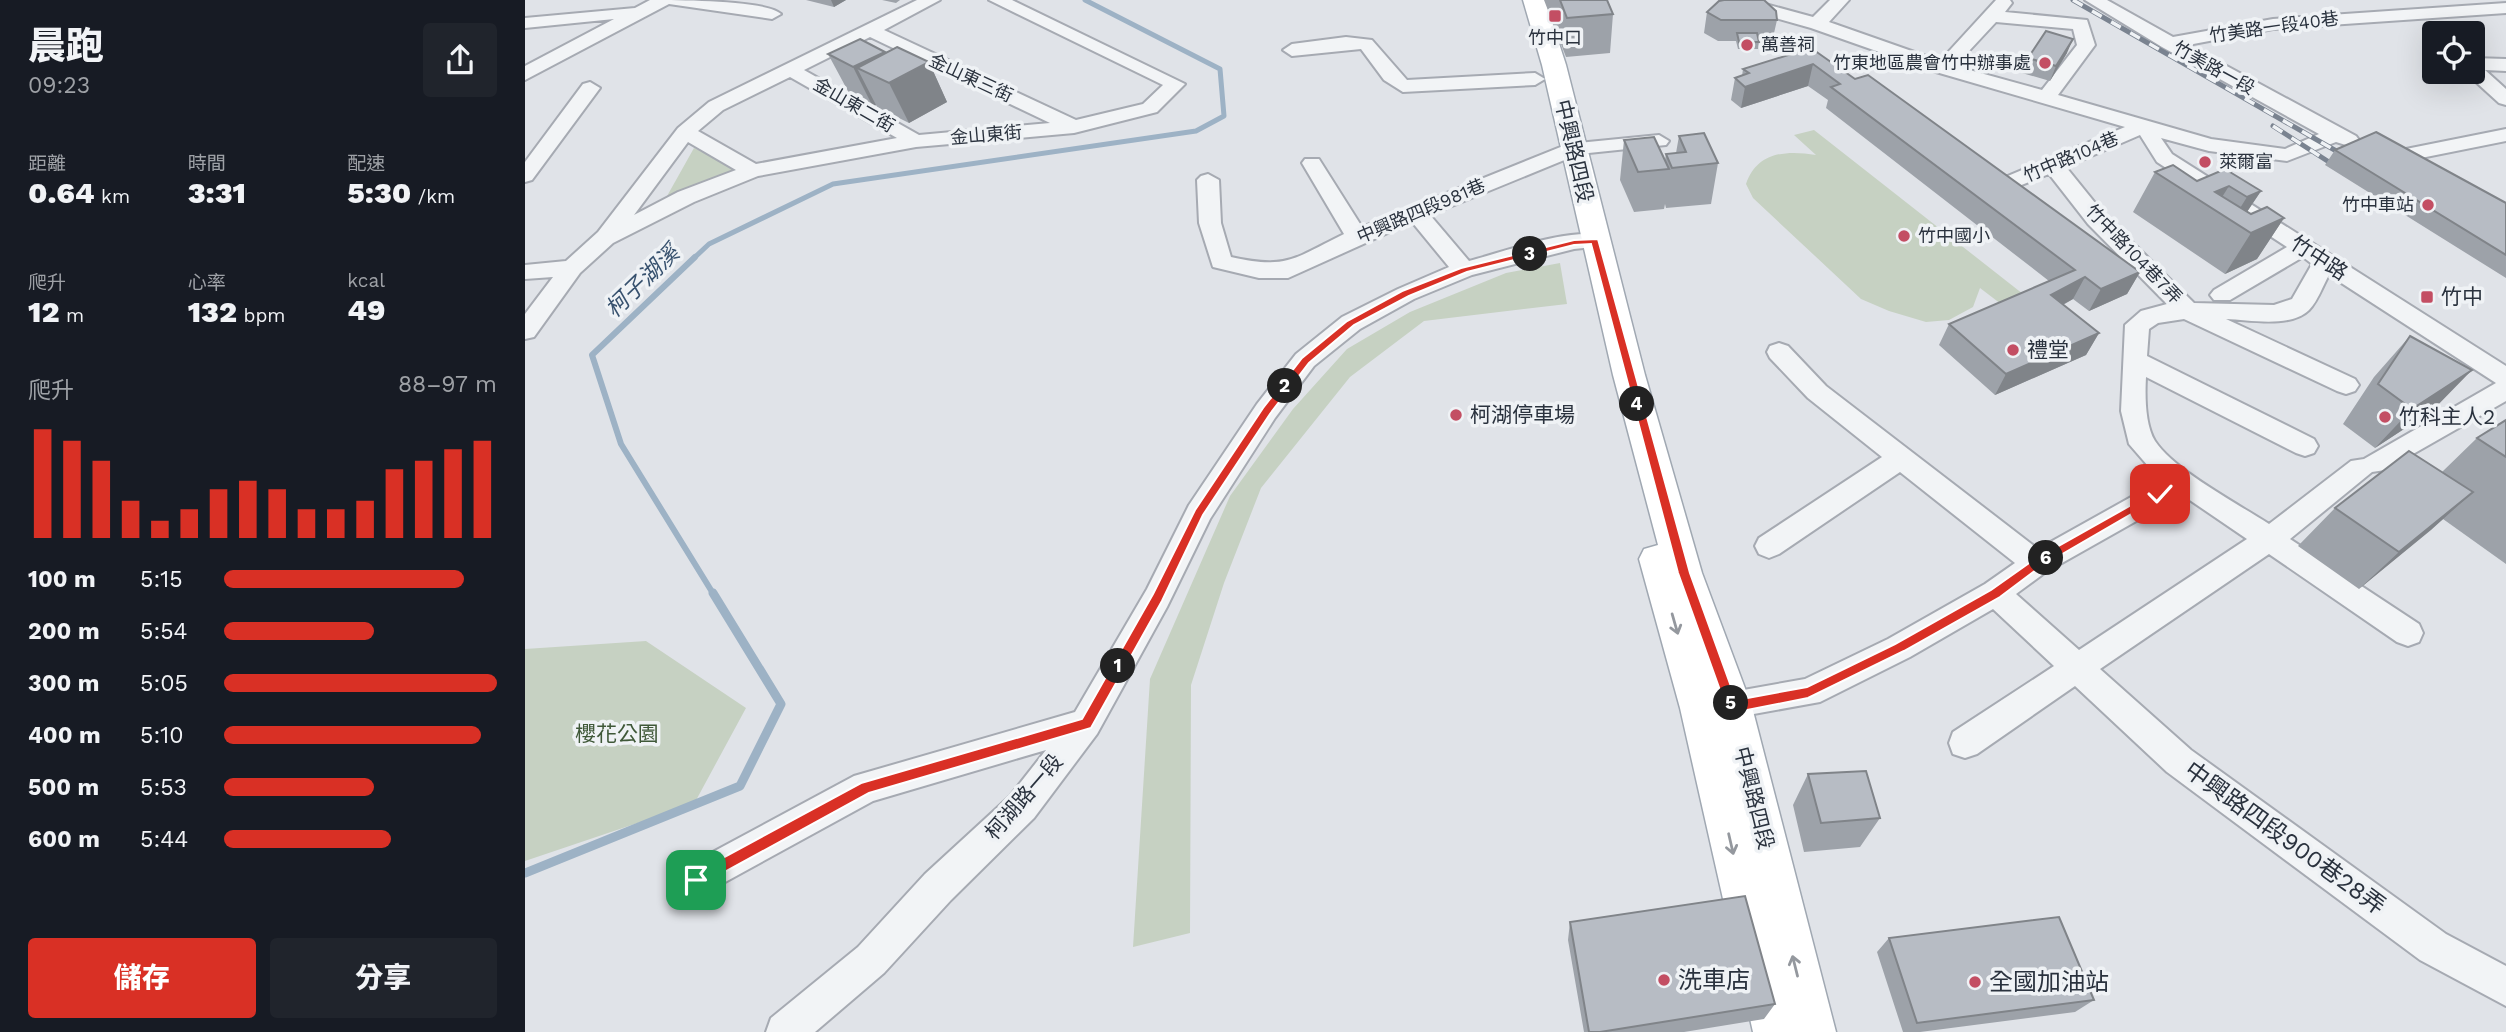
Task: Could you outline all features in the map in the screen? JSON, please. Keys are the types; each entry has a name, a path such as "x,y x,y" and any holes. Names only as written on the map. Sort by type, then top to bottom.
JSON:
{"main road":[{"name":"中興路四段","path":"1512,0 1540,70 1566,151 1585,242 1673,574 1716,707 1791,1020"},
{"name":"中興路四段","path":"1534,0 1540,70"}],"street":[{"path":"525,74 663,0"},
{"path":"674,0 772,14"},
{"name":"金山東街","path":"525,331 572,268 605,237 685,132 716,106 931,0"},
{"name":"金山東街","path":"605,237 686,197 753,171 916,141 1074,127 1150,108 1175,84 998,0"},
{"path":"1732,0 1817,24 1943,68 2209,145 2287,155 2336,135"},
{"path":"1817,24 1840,0"},
{"path":"1977,0 1999,8 2081,24 2085,45 2046,97"},
{"name":"竹美路一段","path":"2094,0 2336,135 2391,158 2414,171"},
{"path":"2348,0 2360,16"},
{"path":"1943,68 1999,8"},
{"name":"竹美路一段40巷","path":"2168,43 2273,24 2506,8"},
{"path":"525,23 643,10"},
{"name":"金山東三街","path":"869,29 1074,127"},
{"path":"1292,50 1346,43 1366,44 1391,76 1403,86 1540,70"},
{"path":"2485,66 2506,65"},
{"name":"金山東二街","path":"791,70 916,141"},
{"path":"2485,78 2506,99"},
{"path":"525,176 590,88"},
{"name":"竹中路","path":"2144,127 2164,158 2506,378"},
{"name":"竹中路104巷","path":"1999,188 2144,127"},
{"path":"685,132 753,171"},
{"path":"2391,158 2506,135"},
{"name":"中興路四段981巷","path":"1208,180 1210,223 1221,262 1259,271 1288,271 1357,237 1566,151 1659,141"},
{"path":"2164,158 2184,148 2209,145"},
{"path":"1312,163 1357,237"},
{"name":"竹中路104巷7弄","path":"2053,165 2096,219 2188,311 2346,385"},
{"path":"1416,213 1464,270"},
{"name":"柯湖路一段","path":"785,1032 871,960 938,887 1022,807 1086,724 1157,598 1199,513 1266,411 1305,360 1351,323 1406,294 1464,270 1585,242"},
{"path":"2222,295 2314,255"},
{"path":"2314,255 2301,304 2290,311 2188,311 2141,321 2137,325 2134,411 2142,444 2169,472 2408,633"},
{"path":"525,272 572,268"},
{"path":"1779,352 1817,392 2036,564"},
{"path":"2134,360 2305,446"},
{"path":"1965,743 2270,539 2368,465 2506,390"},
{"path":"1769,546 1903,457"},
{"path":"1716,707 1808,692 1899,648 1995,593 2036,564 2160,494 2169,472"},
{"name":"中興路四段900巷28弄","path":"1995,593 2179,761 2433,947 2506,987"},
{"path":"696,880 866,788 1086,724"}],"green space":[{"path":"1814,130 2023,294 2001,304 1980,288 1973,307 1949,320 1926,322 1861,299 1753,198 1746,184 1757,165 1765,159 1794,153 1816,155 1794,135"},
{"path":"694,148 743,171 662,205"},
{"path":"1560,263 1567,304 1424,321 1350,377 1261,488 1224,583 1191,685 1190,933 1133,947 1150,679 1230,496 1293,409 1347,349 1410,312 1506,273"},
{"name":"櫻花公園","path":"646,641 746,708 694,804 525,861 525,649"}],"building":[{"path":"1560,0 1607,0 1613,14 1567,18"},
{"path":"1724,0 1764,0 1776,11 1777,20 1721,20 1707,12"},
{"path":"2046,31 2073,39 2056,66 2028,58"},
{"path":"1737,33 1757,33 1759,42 1739,42"},
{"path":"860,39 885,52 853,67 828,54"},
{"path":"897,47 929,62 889,83 857,68"},
{"path":"1811,48 1855,79 1868,75 2140,272 2101,289 2085,277 2051,295 2099,333 2006,374 1949,324 2075,270 1831,87 1840,84 1813,64 1745,87 1735,78 1749,73 1743,69"},
{"path":"2376,132 2506,203 2506,255 2335,150"},
{"path":"1704,133 1718,163 1672,168 1666,154 1686,152 1679,136"},
{"path":"1654,137 1669,169 1638,172 1624,140"},
{"path":"2173,165 2197,181 2225,169 2261,191 2247,197 2229,186 2215,192 2251,214 2267,207 2284,218 2251,233 2155,172"},
{"path":"2410,336 2472,370 2412,409 2378,384"},
{"path":"2506,420 2506,457 2477,438"},
{"path":"2409,451 2473,492 2399,552 2335,508"},
{"path":"1866,771 1880,818 1821,823 1808,774"},
{"name":"洗車店","path":"1745,896 1775,1004 1589,1032 1570,922"},
{"name":"全國加油站","path":"2059,917 2094,1000 1917,1023 1889,938"}],"waterway":[{"name":"柯子湖溪","path":"693,259 709,244 833,184 1196,131 1224,116 1220,69 1085,0"},
{"name":"柯子湖溪","path":"695,257 592,355 621,444 714,595"},
{"name":"柯子湖溪","path":"525,873 740,786 781,704 713,593"}],"railway":[{"path":"2073,0 2352,160"},
{"path":"2273,126 2343,171"}],"place":[{"name":"竹中口","path":"1555,16"},
{"name":"萬善祠","path":"1747,45"},
{"name":"竹東地區農會竹中辦事處","path":"2045,63"},
{"name":"萊爾富","path":"2205,162"},
{"name":"竹中車站","path":"2428,205"},
{"name":"竹中國小","path":"1904,236"},
{"name":"竹中","path":"2427,297"},
{"name":"禮堂","path":"2013,350"},
{"name":"柯湖停車場","path":"1456,415"},
{"name":"竹科主人2","path":"2385,417"},
{"name":"洗車店","path":"1664,980"},
{"name":"全國加油站","path":"1975,982"}],"route":[{"path":"696,880 866,788 1086,724 1157,598 1199,513 1266,411 1305,360 1351,323 1406,294 1464,270 1574,242 1595,241 1684,573 1732,707 1808,692 1899,648 1995,593 2036,564 2160,494"}]}
